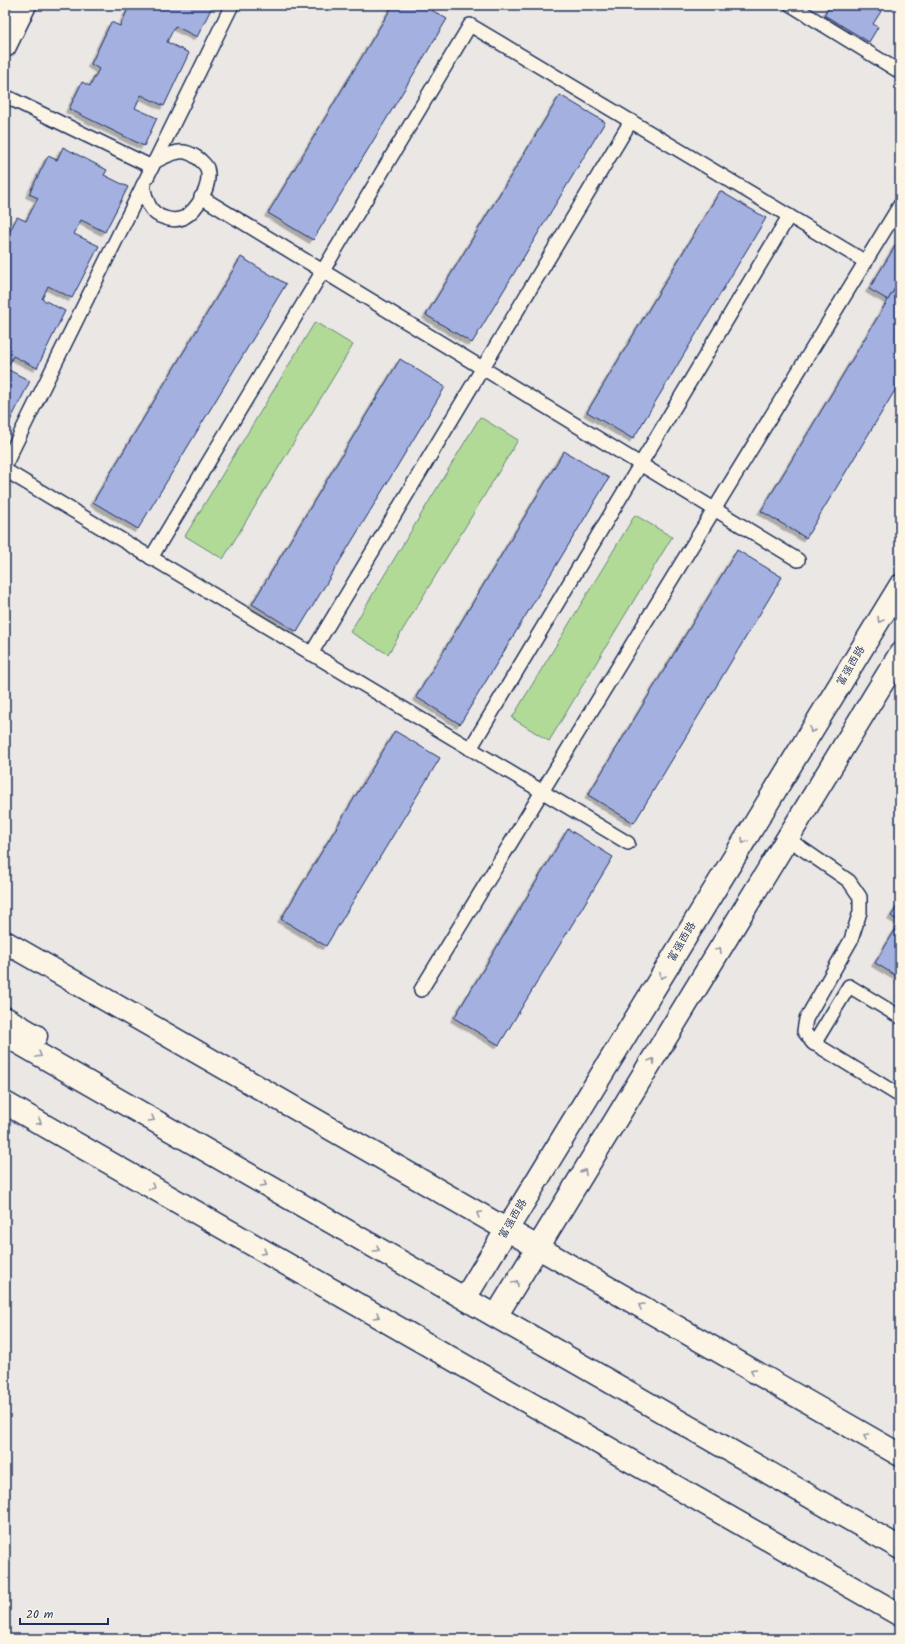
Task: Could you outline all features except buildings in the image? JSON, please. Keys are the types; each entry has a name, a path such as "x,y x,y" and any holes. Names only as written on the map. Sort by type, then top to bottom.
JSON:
{"main road":[{"path":"5,46 25,5"},
{"name":"富强西路","path":"468,1292 900,586"},
{"path":"500,1310 900,654"},
{"path":"5,942 900,1455"},
{"path":"5,1018 468,1292"},
{"path":"5,1035 900,1530"},
{"path":"5,1103 900,1615"},
{"path":"500,1310 900,1548"}],"lane":[{"path":"5,465 232,5"},
{"path":"791,5 900,72"},
{"path":"151,558 470,24 866,262"},
{"path":"5,96 153,165"},
{"path":"311,654 631,121"},
{"path":"143,185 145,197 149,206 154,212 164,218 174,220 182,218 197,206 201,198 208,178 206,167 194,155 185,152 174,153 153,165"},
{"path":"201,198 798,560"},
{"path":"421,990 900,205"},
{"path":"470,749 789,216"},
{"path":"5,470 628,844"},
{"path":"788,839 849,881 860,897 860,912 851,940 806,1019 804,1031 814,1044 900,1096"},
{"path":"814,1044 849,986 900,1017"}],"green space":[{"path":"315,322 353,345 223,559 185,536"},
{"path":"480,417 518,440 388,654 350,632"},
{"path":"635,515 672,537 549,741 512,718"}]}
